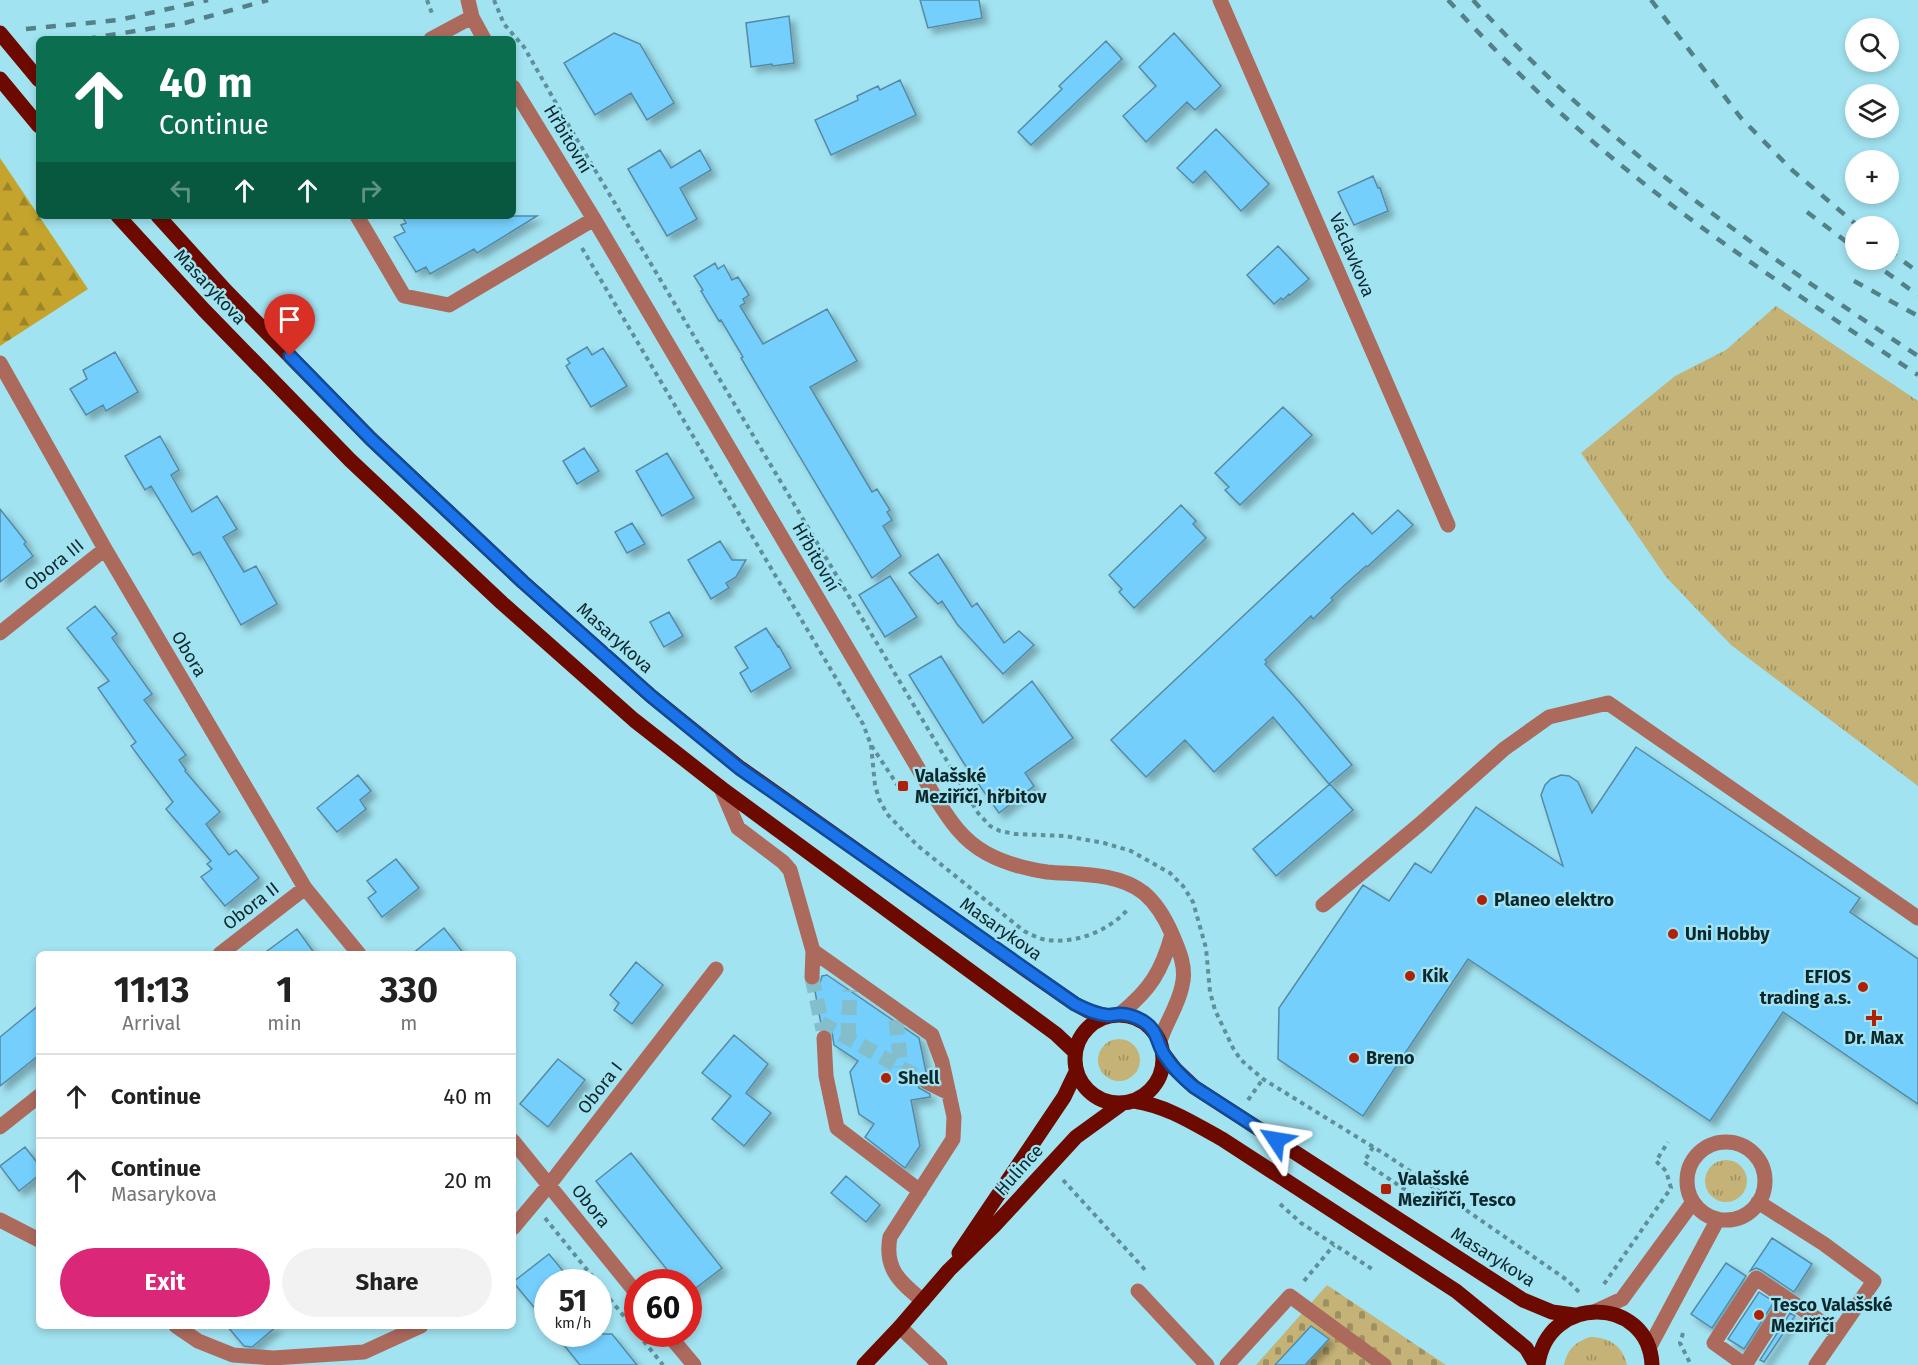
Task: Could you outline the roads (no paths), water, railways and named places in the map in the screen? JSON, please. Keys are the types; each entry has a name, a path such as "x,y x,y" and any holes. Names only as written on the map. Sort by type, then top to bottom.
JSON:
{"main road":[{"path":"0,33 36,76"},
{"path":"0,80 36,122"},
{"name":"Masarykova","path":"121,219 204,310 350,460 502,603 634,720 721,788 1056,1034 1075,1052"},
{"name":"Masarykova","path":"161,219 225,290 371,439 523,582 651,696 739,768 1075,1004 1089,1011 1114,1015"},
{"path":"1114,1015 1132,1016 1144,1022 1153,1030 1161,1047 1161,1071 1153,1087 1144,1095 1129,1102 1108,1102 1094,1096 1083,1086 1076,1072 1075,1052 1078,1040 1095,1021 1114,1015"},
{"name":"Masarykova","path":"1161,1047 1175,1069 1194,1087 1523,1300 1552,1312 1574,1315"},
{"name":"Hulince","path":"949,1270 970,1234 1064,1097 1076,1072"},
{"name":"Masarykova","path":"1129,1102 1163,1108 1222,1139 1456,1291 1526,1348 1537,1365"},
{"name":"Hulince","path":"864,1365 900,1328 949,1270 994,1226 1076,1137 1129,1102"},
{"name":"Masarykova","path":"1537,1365 1542,1346 1548,1336 1564,1320 1574,1315 1596,1311 1608,1312 1628,1321 1637,1329 1649,1348 1652,1365"}],"street":[{"path":"468,0 472,17 482,36"},
{"name":"Václavkova","path":"1220,0 1448,525"},
{"path":"437,36 472,17"},
{"name":"Hřbitovní","path":"516,92 594,219 934,797 962,836 986,853 1022,867 1091,875 1114,879 1130,885 1142,892 1165,917 1182,960 1184,972 1179,999 1161,1047"},
{"path":"359,219 404,296 448,305 594,219"},
{"name":"Obora","path":"0,363 105,549 305,888 357,951"},
{"name":"Obora III","path":"0,633 105,549"},
{"path":"1323,905 1420,824 1504,748 1549,717 1608,703 1918,918"},
{"path":"721,788 738,828 783,862 790,870 813,951 812,977"},
{"name":"Obora II","path":"224,951 305,888"},
{"path":"1114,1015 1140,996 1156,976 1172,934"},
{"path":"813,951 853,986 932,1035 942,1062 954,1117 953,1139 891,1237 888,1248 895,1274 923,1301"},
{"name":"Obora I","path":"516,1225 716,969"},
{"path":"824,1038 826,1076 837,1128 920,1191"},
{"path":"927,1082 949,1093"},
{"path":"0,1127 36,1098"},
{"path":"1719,1142 1734,1142 1748,1148 1759,1159 1765,1173 1765,1189 1758,1202 1748,1213 1733,1219 1718,1219 1704,1213 1693,1202 1688,1188 1688,1173 1694,1159 1704,1148 1719,1142"},
{"name":"Obora","path":"516,1145 624,1278"},
{"path":"1596,1311 1622,1299 1693,1202"},
{"path":"1758,1202 1824,1244 1874,1281 1816,1365"},
{"path":"1649,1348 1718,1219"},
{"path":"0,1220 36,1238"},
{"path":"1787,1299 1745,1365 1714,1343 1756,1278 1838,1333"},
{"path":"1138,1291 1206,1365"},
{"path":"1227,1365 1290,1296 1384,1365"},
{"path":"900,1328 940,1365"},
{"path":"180,1329 228,1360 364,1352 414,1329"},
{"path":"679,1347 694,1365"}],"tunnel":[{"path":"812,977 823,1030"},
{"path":"848,1038 850,990"},
{"path":"896,1020 901,1067"},
{"path":"821,1023 927,1082"}],"railway":[{"path":"26,29 119,20 208,0"},
{"path":"105,36 185,23 268,0"},
{"path":"1448,0 1502,57 1578,129 1636,177 1714,237 1918,375"},
{"path":"1473,0 1574,101 1628,148 1799,276 1918,356"},
{"path":"1651,0 1741,118 1792,170 1846,216"},
{"path":"1807,212 1845,241"},
{"path":"1899,258 1918,272"},
{"path":"1883,270 1918,295"},
{"path":"1854,281 1918,316"}],"place":[{"name":"Valašské Meziříčí, hřbitov","path":"903,786"},
{"name":"Planeo elektro","path":"1482,900"},
{"name":"Uni Hobby","path":"1673,934"},
{"name":"Kik","path":"1410,976"},
{"name":"EFIOS trading a.s.","path":"1863,987"},
{"name":"Dr. Max","path":"1874,1018"},
{"name":"Breno","path":"1354,1058"},
{"name":"Shell","path":"886,1078"},
{"name":"Valašské Meziříčí, Tesco","path":"1386,1189"},
{"name":"Tesco Valašské Meziříčí","path":"1759,1315"}]}
